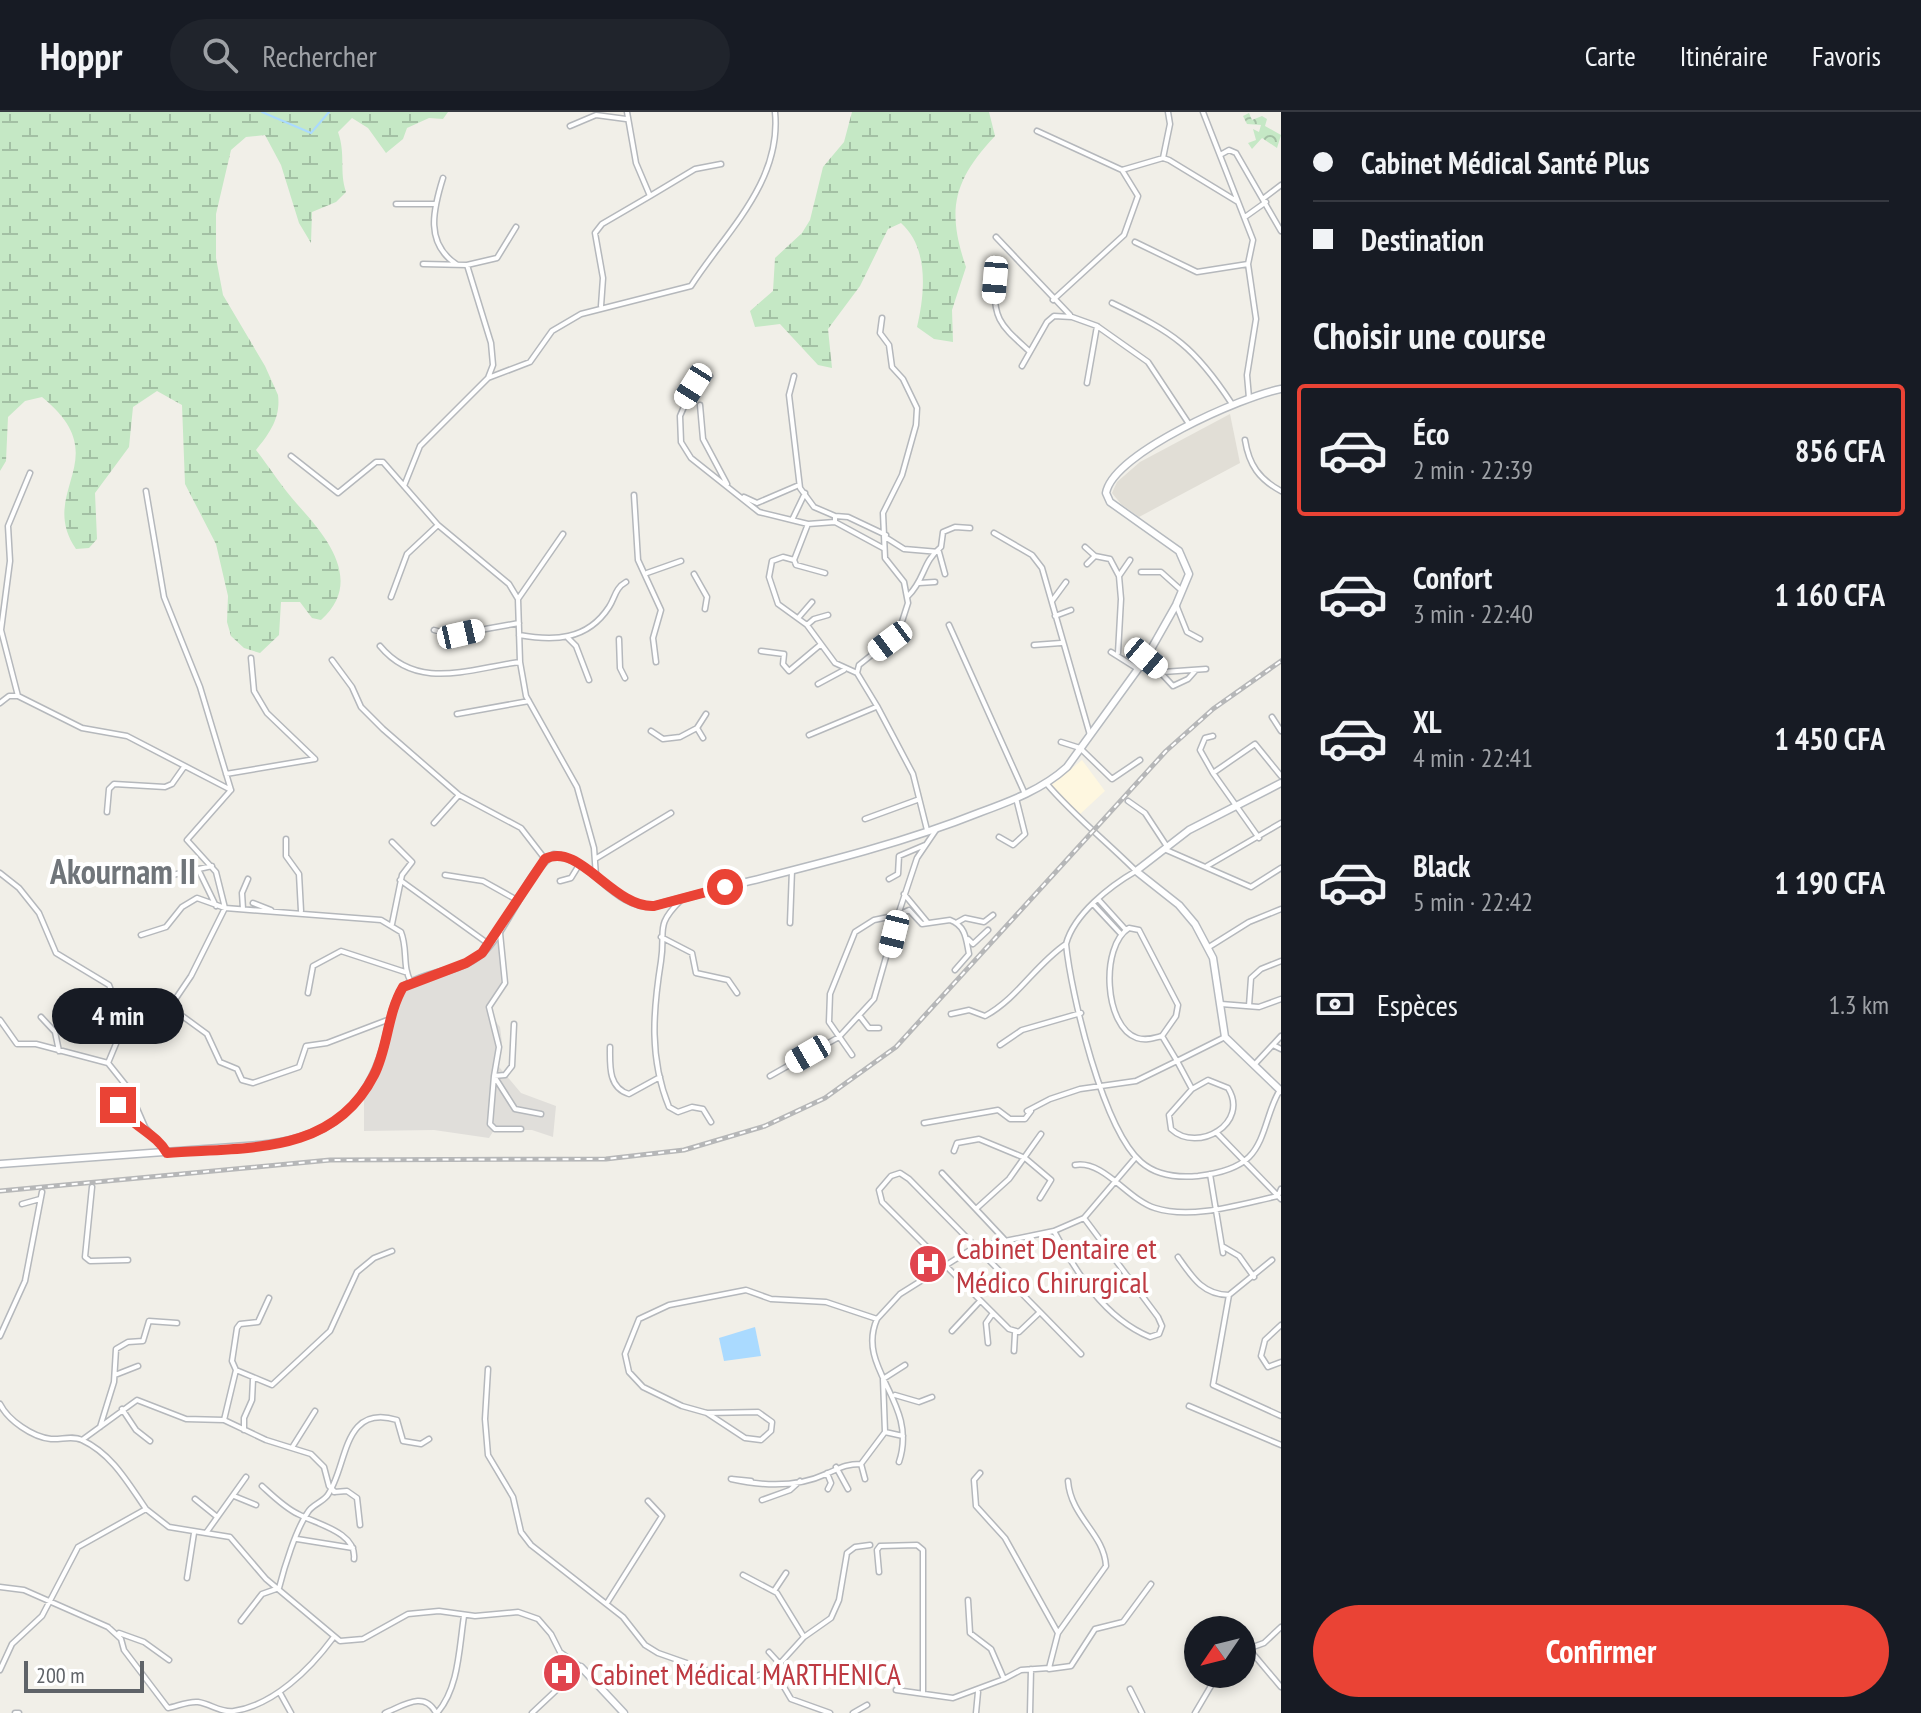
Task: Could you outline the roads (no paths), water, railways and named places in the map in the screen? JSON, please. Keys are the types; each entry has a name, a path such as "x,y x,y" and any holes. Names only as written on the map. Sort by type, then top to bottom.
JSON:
{"street":[{"path":"627,112 636,163 650,196"},
{"path":"404,486 420,446 488,378 524,366 552,331 601,307 691,286 759,191 770,160 775,112"},
{"path":"1163,158 1170,124 1168,112"},
{"path":"1203,112 1253,240 1248,264 1256,319 1247,375 1249,398"},
{"path":"570,126 596,115 626,119"},
{"path":"1037,131 1122,170 1138,196 1124,235 1053,300"},
{"path":"1220,155 1229,150 1236,153 1279,219 1281,231"},
{"path":"1122,170 1163,158 1187,169 1239,203"},
{"path":"601,307 603,278 595,233 602,224 695,169 721,164"},
{"path":"443,178 435,204 435,239 444,256 456,264"},
{"path":"1245,217 1281,185"},
{"path":"396,204 435,204"},
{"path":"423,264 467,265 497,258 516,227"},
{"path":"996,237 1072,317 1097,326 1154,367 1191,426"},
{"path":"1135,242 1197,272 1248,264"},
{"path":"467,265 494,355 488,378"},
{"path":"995,280 995,313 999,322 1029,351"},
{"path":"1112,303 1181,340 1205,364 1232,404"},
{"path":"1022,366 1050,319 1072,317"},
{"path":"857,673 859,665 898,634 906,615 908,596 904,582 885,558 883,509 902,475 918,414 910,393 889,361 889,345 880,333 882,318"},
{"path":"1087,383 1097,326"},
{"path":"710,376 700,379 684,401 679,432 691,458 756,506 808,524 848,517 904,549 939,552 945,574"},
{"path":"794,376 789,395 799,485 814,507 883,548"},
{"path":"0,1164 291,1142 314,1135 343,1115 362,1096 376,1072 400,991 411,982 466,963 490,945 545,859 559,855 596,876 618,895 642,906 683,898 927,833 1046,783 1067,767 1146,658 1183,592 1189,570 1179,551 1115,507 1106,493 1111,478 1120,468 1232,404 1281,389"},
{"path":"700,405 703,439 730,488"},
{"path":"1245,440 1255,471 1281,491"},
{"path":"291,456 338,493 379,461 385,464 438,525 502,577 518,599 520,662 529,701 577,787 595,859 596,876"},
{"path":"18,696 1,630 10,561 8,526 30,473"},
{"path":"756,506 799,485"},
{"path":"146,491 164,597 200,687 231,790"},
{"path":"793,518 805,493"},
{"path":"634,495 638,560 647,573 661,610 653,638 656,662"},
{"path":"808,524 794,560 796,565 825,573"},
{"path":"391,597 407,554 438,525"},
{"path":"908,596 919,583 932,553 941,547 943,532 955,527 970,528"},
{"path":"994,533 1038,561 1090,735"},
{"path":"518,599 563,534"},
{"path":"1085,547 1095,556 1110,559 1119,576 1118,653"},
{"path":"1087,564 1095,556"},
{"path":"794,560 777,558 768,571 778,604 799,617 820,645 845,670 857,673 913,774 927,833"},
{"path":"1119,576 1130,560"},
{"path":"647,573 681,561"},
{"path":"1141,572 1161,572 1183,592"},
{"path":"694,574 705,592 705,609"},
{"path":"519,635 553,641 568,638 599,618 626,582"},
{"path":"919,583 935,582"},
{"path":"1052,601 1066,582"},
{"path":"799,617 812,602"},
{"path":"1176,605 1187,632 1200,639"},
{"path":"1055,616 1071,610"},
{"path":"807,625 811,620 828,615"},
{"path":"434,630 452,635 519,623"},
{"path":"949,625 1025,794"},
{"path":"568,638 576,646 589,680"},
{"path":"619,639 620,668 625,678"},
{"path":"1034,645 1061,643"},
{"path":"761,651 784,654 784,666 789,671 820,645"},
{"path":"380,646 396,663 427,673 465,674 520,662"},
{"path":"1111,652 1118,653 1138,669"},
{"path":"226,774 315,759 267,713 254,691 251,658"},
{"path":"1146,658 1163,672 1170,685 1176,687 1196,670"},
{"path":"332,660 352,687 361,707 459,795 521,828 545,859"},
{"path":"1163,672 1206,669"},
{"path":"818,684 845,670"},
{"path":"0,703 9,696 18,696 82,728 127,736 231,790"},
{"path":"457,714 529,701"},
{"path":"809,735 877,706"},
{"path":"651,731 663,739 680,737 697,728 706,714"},
{"path":"1272,717 1281,731"},
{"path":"697,728 703,738"},
{"path":"1213,736 1205,738 1200,750 1259,838"},
{"path":"1061,742 1080,748 1112,779 1140,760"},
{"path":"1213,773 1255,744 1281,776"},
{"path":"107,812 109,789 114,784 165,787 172,784 184,767"},
{"path":"1046,783 1077,819 1094,829 1136,871 1179,905 1209,947 1225,1037 1280,1091 1257,1145 1242,1163 1210,1174 1167,1175 1149,1168 1136,1157 1116,1127 1100,1084 1066,944"},
{"path":"951,1014 969,1010 985,1016 1014,997 1024,979 1066,944 1070,933 1098,899 1164,847 1234,804 1281,783"},
{"path":"170,1007 191,976 225,908 221,883 212,866 187,840 231,790"},
{"path":"434,823 459,795"},
{"path":"999,837 1013,845 1025,834 1016,798"},
{"path":"865,819 917,800"},
{"path":"1128,801 1145,813 1164,847 1205,867 1251,887 1281,868"},
{"path":"595,859 671,813"},
{"path":"1205,867 1281,823"},
{"path":"770,1076 839,1037 878,989 904,894 925,845 936,830"},
{"path":"286,839 286,856 299,874 301,911"},
{"path":"392,842 412,862 400,880 392,924"},
{"path":"889,879 898,874 899,856 925,845"},
{"path":"560,881 571,878 579,865"},
{"path":"119,875 144,870 168,876 212,866"},
{"path":"198,869 216,906"},
{"path":"790,923 792,870"},
{"path":"0,873 19,888 39,913 56,953 109,985 123,1022"},
{"path":"445,875 483,881 519,901"},
{"path":"243,909 242,893 248,879"},
{"path":"400,880 490,945"},
{"path":"904,894 930,925"},
{"path":"683,898 668,913 660,937 662,956 653,1006 660,1077 673,1111 703,1109 711,1122"},
{"path":"141,935 166,927 192,899 225,908 301,911 392,924 403,938 405,972 411,982"},
{"path":"1098,899 1126,930"},
{"path":"253,903 273,911"},
{"path":"1093,904 1121,934"},
{"path":"1209,947 1249,922 1281,909"},
{"path":"852,1055 829,1022 827,1003 855,932 874,920 909,910 922,924 950,920 956,923 973,944 988,930"},
{"path":"956,923 965,918 984,922 993,915"},
{"path":"1126,930 1139,930 1173,992 1177,1011 1162,1036 1136,1037 1118,1019 1109,968 1113,947 1126,930"},
{"path":"500,931 505,983 489,1007 499,1047 491,1127 521,1129"},
{"path":"660,937 692,953 696,973 725,979 737,993"},
{"path":"955,970 968,958 967,937"},
{"path":"308,993 313,966 341,951 405,972"},
{"path":"1249,1006 1251,978 1261,969 1281,961"},
{"path":"1219,1003 1259,1007 1281,999"},
{"path":"108,1063 123,1022 131,1013 147,1005 170,1007 211,1039 220,1062 235,1068 242,1080 253,1083 299,1067 306,1046 327,1043 390,1019"},
{"path":"1000,1045 1022,1030 1081,1013"},
{"path":"859,1015 869,1028 879,1028"},
{"path":"41,1017 55,1032 59,1051"},
{"path":"0,1020 13,1042 108,1063 126,1084 138,1115 167,1153"},
{"path":"494,1076 505,1075 512,1066 514,1024"},
{"path":"1162,1036 1192,1089"},
{"path":"1253,1065 1281,1036"},
{"path":"924,1123 998,1110 1010,1119 1025,1119 1030,1110 1050,1099 1100,1084 1136,1081 1225,1037"},
{"path":"1273,1045 1281,1049"},
{"path":"610,1047 613,1080 624,1093 629,1094 660,1077"},
{"path":"494,1076 515,1109 541,1114"},
{"path":"1208,1080 1216,1080 1232,1094 1232,1115 1216,1132 1191,1140 1171,1129 1169,1115 1192,1089 1208,1080"},
{"path":"114,1089 125,1115 156,1139"},
{"path":"1216,1132 1242,1163 1279,1198"},
{"path":"977,1208 1009,1179 1041,1134"},
{"path":"954,1151 957,1143 977,1138 1025,1158 1051,1180 1040,1198"},
{"path":"751,1481 758,1485 777,1486 827,1473 836,1467 861,1464 885,1432 883,1379 873,1343 877,1319 900,1294 975,1247 1054,1231 1084,1218 1136,1157"},
{"path":"1075,1165 1094,1167 1157,1209 1189,1212 1279,1198"},
{"path":"1015,1332 882,1202 879,1190 891,1176 900,1173 909,1179 1081,1354"},
{"path":"942,1173 1004,1239"},
{"path":"1210,1174 1222,1250 1239,1256 1254,1277"},
{"path":"92,1187 85,1257 95,1261 128,1260"},
{"path":"1279,1198 1281,1189"},
{"path":"0,1336 25,1281 42,1192"},
{"path":"22,1204 40,1199"},
{"path":"1054,1231 1078,1273 1103,1304 1139,1332 1150,1337 1159,1334 1162,1326 1158,1317 1084,1218"},
{"path":"236,1370 272,1385 309,1354 340,1315 357,1272 374,1258 392,1251"},
{"path":"1178,1257 1204,1289 1216,1295 1229,1295 1272,1260"},
{"path":"707,1413 758,1412 770,1419 771,1431 761,1440 751,1440 707,1413 661,1399 629,1372 625,1354 628,1341 644,1314 669,1305 746,1290 771,1299 826,1302 877,1319"},
{"path":"1229,1295 1213,1385 1281,1416"},
{"path":"224,1420 236,1370 233,1341 239,1325 256,1323 269,1298"},
{"path":"952,1331 980,1301"},
{"path":"1015,1332 1029,1325 1040,1312"},
{"path":"988,1343 986,1323 993,1313"},
{"path":"100,1427 115,1375 115,1350 128,1342 143,1341 146,1323 153,1319 177,1323"},
{"path":"1281,1325 1265,1340 1261,1356 1268,1367 1281,1362"},
{"path":"1014,1351 1015,1332"},
{"path":"883,1379 905,1365"},
{"path":"115,1375 138,1366"},
{"path":"488,1369 485,1419 488,1455 513,1497 521,1532 544,1557 628,1622 645,1645 680,1663 732,1679 750,1678 774,1670 804,1637 819,1630 835,1612 847,1553 855,1547 870,1545"},
{"path":"244,1430 243,1422 252,1400 253,1378"},
{"path":"883,1379 893,1394 903,1424 899,1462"},
{"path":"893,1394 919,1402 932,1397"},
{"path":"82,1440 122,1409 141,1399 186,1419 224,1420 311,1454 324,1467 332,1490"},
{"path":"0,1404 2,1413 42,1437 82,1440 117,1467 146,1509 164,1524 194,1533 230,1537 333,1638 353,1642 408,1614 439,1611 464,1616 518,1612 534,1616 551,1634 560,1652 581,1667 624,1713"},
{"path":"1189,1406 1281,1445"},
{"path":"122,1409 136,1430 150,1441"},
{"path":"293,1446 315,1411"},
{"path":"279,1588 305,1517 332,1490 354,1431 373,1417 397,1420 403,1441 421,1444 429,1439"},
{"path":"885,1432 903,1436"},
{"path":"861,1464 865,1479"},
{"path":"836,1467 848,1489"},
{"path":"827,1473 831,1483 828,1489"},
{"path":"980,1473 974,1480 976,1506 1005,1538 1058,1633"},
{"path":"206,1533 246,1477"},
{"path":"762,1500 790,1490 800,1481"},
{"path":"1049,1668 1058,1633 1106,1566 1103,1548 1070,1502 1068,1481"},
{"path":"262,1486 305,1517 337,1531 353,1548 354,1559"},
{"path":"332,1490 347,1491 357,1498 360,1525"},
{"path":"234,1496 256,1505"},
{"path":"195,1499 216,1516"},
{"path":"607,1603 662,1516 648,1501"},
{"path":"0,1670 12,1644 42,1616 78,1547 146,1509"},
{"path":"187,1578 194,1533"},
{"path":"297,1539 353,1548"},
{"path":"879,1572 877,1550 880,1546 917,1545 923,1550 923,1692"},
{"path":"774,1591 786,1573"},
{"path":"743,1575 774,1591 804,1637"},
{"path":"896,1690 953,1698 1031,1669 1071,1666 1092,1632 1123,1622 1151,1584"},
{"path":"0,1587 24,1590 49,1600 144,1642 169,1660"},
{"path":"241,1621 262,1594 279,1588"},
{"path":"968,1600 970,1633 991,1649 1004,1679"},
{"path":"385,1713 422,1700 429,1702 436,1713 448,1701 464,1616"},
{"path":"108,1627 123,1640 124,1650 168,1708 199,1702 235,1711 280,1693 321,1655 333,1638"},
{"path":"1256,1646 1281,1627"},
{"path":"769,1652 779,1663"},
{"path":"0,1654 7,1655"},
{"path":"1256,1657 1281,1687"},
{"path":"532,1713 581,1667"},
{"path":"1030,1713 1031,1669"},
{"path":"774,1670 791,1699 816,1712 830,1713"},
{"path":"1195,1713 1210,1688"},
{"path":"1130,1689 1142,1713"},
{"path":"976,1713 978,1690"},
{"path":"280,1693 291,1713"},
{"path":"853,1713 867,1705"}],"water":[{"path":"755,1327 761,1356 724,1361 719,1338"}],"waterway":[{"path":"262,112 311,133 329,112"}],"railway":[{"path":"0,1191 330,1160 606,1159 684,1150 765,1126 825,1098 896,1047 1166,751 1213,709 1281,661"}],"place":[{"name":"Cabinet Dentaire et Médico Chirurgical","path":"928,1264"},
{"name":"Cabinet Médical MARTHENICA","path":"562,1673"}],"district":[{"name":"Akournam II","path":"123,871"}]}
